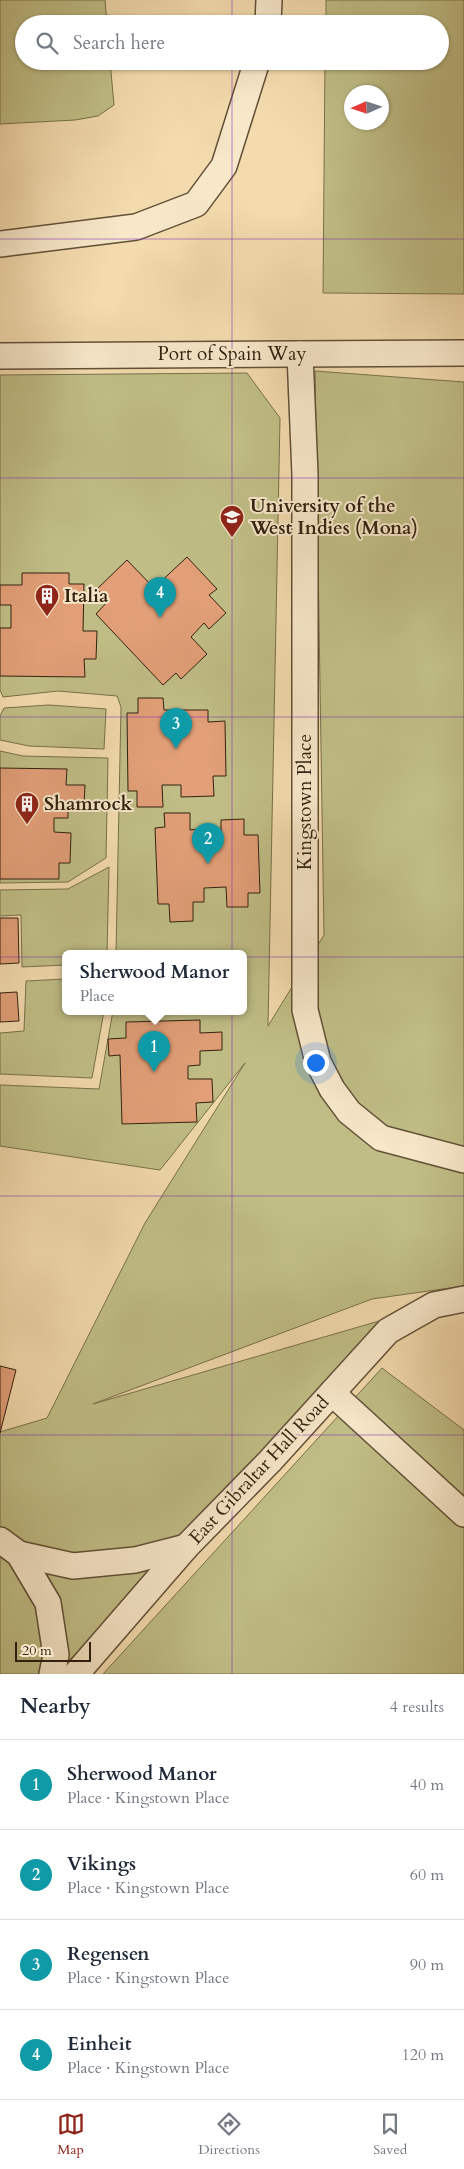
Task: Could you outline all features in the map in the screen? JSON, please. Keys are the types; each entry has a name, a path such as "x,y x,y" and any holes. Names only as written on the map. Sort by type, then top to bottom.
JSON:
{"street":[{"path":"268,15 269,0"},
{"path":"0,244 136,227 196,204 224,166 254,70"},
{"name":"Kingstown Place","path":"300,354 305,475 305,1010 318,1062 332,1089 349,1112 381,1138 464,1160"},
{"name":"Port of Spain Way","path":"0,356 464,354"},
{"name":"East Gibraltar Hall Road","path":"76,1674 186,1547 270,1462 388,1330 434,1305 464,1299"},
{"path":"332,1393 464,1514"},
{"path":"9,1547 73,1566 135,1560 186,1547"},
{"path":"9,1547 48,1604 56,1655 52,1674"}],"shaded area":[{"path":"0,0 105,0 106,15 15,15 15,70 111,70 114,105 98,116 75,120 0,124"},
{"path":"326,0 464,0 464,294 323,293 325,70 449,70 449,15 326,15"},
{"path":"315,371 464,382 464,1286 372,1299 93,1404 386,1319 359,1345 57,1674 0,1674 0,1432 47,1418 145,1223 245,1063 160,1170 0,1146 0,1085 99,1089 112,1015 247,1015 247,950 116,950 121,707 117,696 58,691 3,697 0,690 0,375 247,373 280,418 268,1026 324,935"},
{"path":"49,705 106,709 104,749 29,746 0,740 0,716 4,708"},
{"path":"0,751 23,756 108,758 106,858 68,882 0,883"},
{"path":"109,867 107,950 62,950 62,965 22,967 21,915 0,916 0,890 68,889"},
{"path":"62,979 62,1015 103,1015 92,1078 0,1074 0,1033 24,1031 26,981"},
{"path":"382,1368 464,1430 464,1674 103,1674"}],"building":[{"path":"187,557 217,589 209,595 226,613 209,629 204,623 191,637 207,654 181,679 176,673 163,685 96,614 108,601 97,589 127,560 154,588"},
{"name":"Italia","path":"22,573 69,573 69,584 84,584 83,631 97,631 96,659 84,659 85,677 0,676 0,628 11,628 11,605 0,605 0,585 22,585"},
{"path":"138,698 163,698 164,710 208,710 208,722 225,721 226,776 213,776 214,796 181,797 181,785 162,785 163,807 137,807 137,791 128,791 127,713 138,713"},
{"name":"Shamrock","path":"0,768 67,769 66,785 85,785 84,805 68,805 68,818 54,818 54,832 71,833 70,863 59,863 59,879 0,879"},
{"path":"164,813 190,813 190,830 199,829 199,840 221,839 221,820 244,819 244,835 258,835 260,893 248,893 248,907 227,907 226,887 204,888 204,902 193,902 193,921 170,922 169,904 158,904 155,828 165,827"},
{"path":"0,918 18,918 19,963 0,964"},
{"path":"17,992 19,1021 0,1022 0,993"},
{"path":"200,1020 200,1033 222,1032 222,1050 200,1051 200,1065 188,1066 188,1079 212,1079 213,1102 196,1103 197,1122 122,1124 120,1055 109,1056 108,1039 126,1038 126,1022"},
{"path":"0,1366 16,1370 0,1433"}],"place":[{"name":"University of the West Indies (Mona)","path":"232,538"},
{"name":"Italia","path":"47,617"},
{"name":"Einheit","path":"160,618"},
{"name":"Regensen","path":"176,749"},
{"name":"Shamrock","path":"27,825"},
{"name":"Vikings","path":"208,864"},
{"name":"Sherwood Manor","path":"154,1072"}]}
